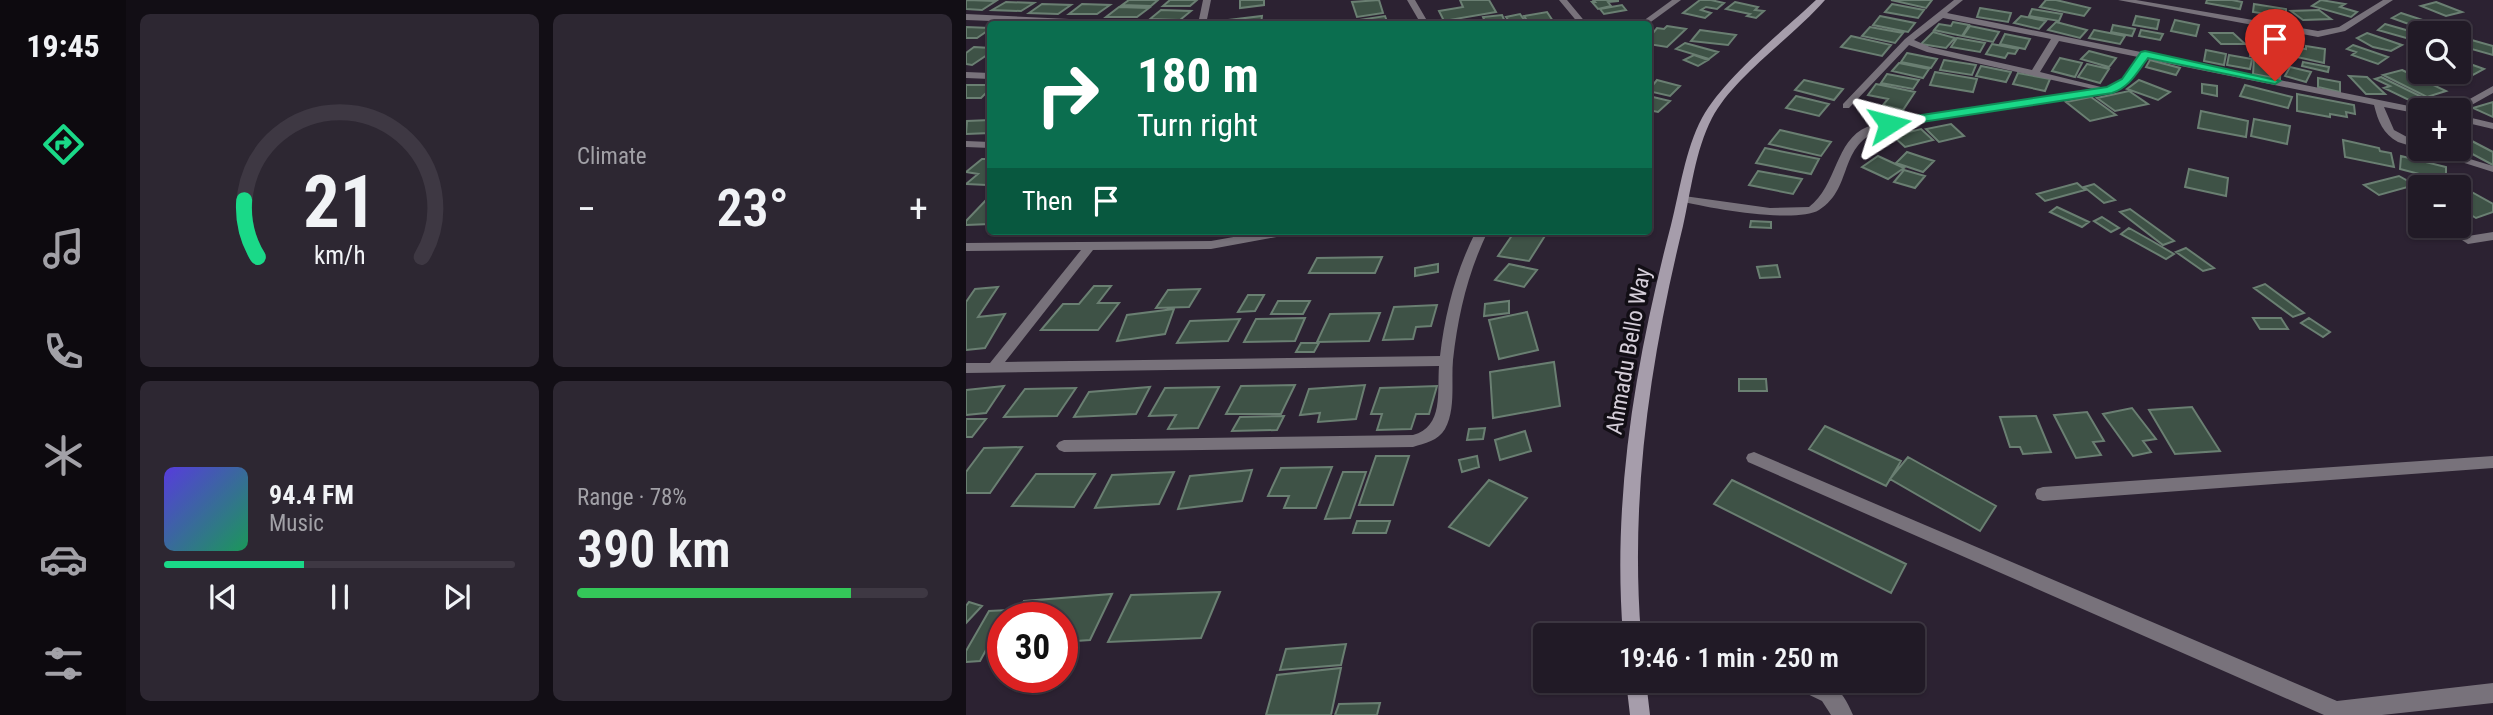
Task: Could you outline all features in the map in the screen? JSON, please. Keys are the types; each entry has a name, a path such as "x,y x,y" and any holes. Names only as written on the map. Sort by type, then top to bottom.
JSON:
{"street":[{"path":"1203,21 1208,0"},
{"path":"1411,0 1423,21"},
{"path":"1563,0 1580,21"},
{"path":"1647,21 1677,0"},
{"name":"Ahmadu Bello Way","path":"1631,623 1628,589 1633,463 1644,374 1694,153 1707,118 1729,88 1821,0"},
{"path":"1846,106 1908,41 1959,0"},
{"path":"2122,0 2318,34 2342,29 2389,0"},
{"path":"1943,15 2408,109"},
{"path":"966,18 1039,21"},
{"path":"2035,74 2056,38"},
{"path":"1908,41 1927,49 2108,90"},
{"path":"1684,199 1775,211 1813,209 1826,198 1856,139 1868,130 1889,124 2119,87 2145,54"},
{"path":"966,75 987,76"},
{"path":"2471,101 2493,89"},
{"path":"2378,103 2385,129 2394,138 2408,143"},
{"path":"2471,121 2493,126"},
{"path":"966,144 987,145"},
{"path":"2467,161 2493,169"},
{"path":"1064,446 1413,441 1432,435 1441,422 1446,361 1461,281 1480,235"},
{"path":"966,247 1188,246 1241,236"},
{"path":"2468,240 2493,236"},
{"path":"994,367 1090,246"},
{"path":"966,368 1446,361"},
{"path":"1754,458 2342,713 2493,693"},
{"path":"2043,495 2493,462"},
{"path":"1637,693 1640,715"},
{"path":"1827,693 1843,715"}],"building":[{"path":"1129,0 1158,0 1151,6 1122,5"},
{"path":"1170,0 1197,0 1190,6 1163,6"},
{"path":"1240,0 1264,0 1264,5 1240,8"},
{"path":"1379,0 1383,13 1357,17 1352,2"},
{"path":"1460,0 1489,0 1496,12 1444,21 1439,11 1463,7"},
{"path":"1593,0 1618,1 1608,2 1611,6 1598,9"},
{"path":"1700,0 1724,3 1717,9 1706,7 1701,10 1711,13 1705,18 1683,13"},
{"path":"1891,0 1932,0 1926,8"},
{"path":"2046,0 2090,8 2084,16 2040,7"},
{"path":"2207,0 2242,2 2240,9 2206,3"},
{"path":"2321,0 2345,4 2340,7 2357,12 2351,17 2312,6"},
{"path":"966,1 996,1 982,10 966,9"},
{"path":"1006,2 1034,3 1021,11 992,10"},
{"path":"1735,2 1764,11 1756,18 1747,16 1750,14 1726,9"},
{"path":"2436,2 2462,12 2446,16 2421,6"},
{"path":"1042,4 1071,5 1058,14 1029,13"},
{"path":"1082,4 1110,5 1097,14 1069,14"},
{"path":"1892,4 1924,10 1918,18 1885,12"},
{"path":"2254,4 2286,9 2286,17 2253,12"},
{"path":"1622,5 1626,10 1604,14 1600,9"},
{"path":"1119,7 1149,8 1137,17 1106,17"},
{"path":"1980,8 2011,13 2008,22 1977,17"},
{"path":"2032,9 2062,14 2059,21 2029,16"},
{"path":"1161,10 1191,11 1180,20 1150,19"},
{"path":"2319,10 2331,19 2303,20 2291,11"},
{"path":"1547,12 1553,21 1527,21 1524,16"},
{"path":"2401,13 2426,21 2408,21 2408,24 2392,18"},
{"path":"1520,14 1525,21 1509,21 1506,17"},
{"path":"1502,15 1505,21 1485,21 1483,17"},
{"path":"1262,16 1261,21 1229,20"},
{"path":"1385,16 1387,21 1359,21"},
{"path":"1880,16 1915,23 1908,32 1873,25"},
{"path":"2021,16 2046,21 2039,29 2014,23"},
{"path":"2136,16 2159,20 2157,29 2133,25"},
{"path":"2175,20 2199,25 2196,36 2171,31"},
{"path":"1953,22 1969,25 1962,36 1934,30 1939,24 1951,26"},
{"path":"2056,22 2087,30 2080,38 2048,30"},
{"path":"2385,24 2408,31 2408,39 2378,30"},
{"path":"2113,25 2135,29 2132,36 2111,32"},
{"path":"1667,26 1686,29 1667,47 1652,45 1652,34 1657,28 1664,29"},
{"path":"1970,26 1999,32 1993,42 1963,36"},
{"path":"966,27 987,28 987,31 977,38 966,38"},
{"path":"1870,27 1903,33 1895,43 1862,36"},
{"path":"1700,30 1736,35 1728,45 1691,41"},
{"path":"2094,30 2125,36 2120,44 2089,38"},
{"path":"2141,30 2163,34 2160,40 2139,36"},
{"path":"1933,32 1955,38 1946,48 1921,44"},
{"path":"2210,33 2233,33 2245,44 2221,44"},
{"path":"2367,33 2402,45 2391,51 2373,47 2357,38"},
{"path":"2005,34 2030,39 2025,49 2000,44"},
{"path":"1851,36 1891,45 1882,56 1841,47"},
{"path":"1957,38 1985,43 1980,52 1951,47"},
{"path":"2269,38 2288,47 2274,50 2256,41"},
{"path":"2471,40 2493,46 2493,55 2471,49"},
{"path":"1685,43 1718,52 1709,59 1676,49"},
{"path":"1992,44 2018,49 2015,54 2008,53 2005,58 1986,54"},
{"path":"2353,45 2388,57 2378,64 2352,55 2356,52 2347,49"},
{"path":"2306,46 2325,49 2324,63 2297,57 2298,48 2306,49"},
{"path":"974,47 987,48 987,55 972,65 966,64 966,53"},
{"path":"2206,50 2226,54 2224,65 2204,61"},
{"path":"2089,51 2116,58 2109,67 2081,59"},
{"path":"2251,51 2284,58 2283,63 2250,56"},
{"path":"1907,53 1937,59 1931,68 1901,62"},
{"path":"1694,55 1708,60 1698,66 1684,60"},
{"path":"2229,55 2252,59 2250,69 2227,65"},
{"path":"2060,58 2082,63 2075,77 2052,71"},
{"path":"2254,59 2281,64 2280,79 2253,74"},
{"path":"1944,60 1976,65 1972,75 1940,70"},
{"path":"2150,60 2180,68 2176,75 2146,67"},
{"path":"2303,62 2329,67 2328,72 2302,66"},
{"path":"1899,63 1929,69 1923,78 1892,71"},
{"path":"2087,64 2109,69 2100,83 2078,77"},
{"path":"2471,64 2484,69 2473,75"},
{"path":"1981,66 2011,72 2006,82 1976,76"},
{"path":"2290,67 2311,72 2306,82 2285,76"},
{"path":"2402,70 2408,73 2408,84 2431,84 2446,91 2427,97 2383,75"},
{"path":"1935,72 1977,79 1973,92 1930,85"},
{"path":"2018,73 2050,79 2045,91 2013,84"},
{"path":"1887,74 1919,80 1913,89 1881,83"},
{"path":"2349,76 2367,77 2385,94 2366,94"},
{"path":"2381,77 2424,98 2408,100 2384,88 2390,86 2375,79"},
{"path":"2318,78 2340,82 2340,92 2318,87"},
{"path":"1657,80 1680,86 1670,96 1652,92 1652,86"},
{"path":"1804,80 1843,89 1834,100 1795,90"},
{"path":"2139,80 2170,92 2158,100 2127,89"},
{"path":"1876,84 1915,92 1903,110 1883,105 1888,99 1868,95"},
{"path":"2202,84 2217,86 2217,96 2202,93"},
{"path":"966,85 987,85 987,92 981,98 966,98"},
{"path":"2245,85 2292,97 2288,108 2240,96"},
{"path":"2129,91 2148,104 2115,111 2097,98"},
{"path":"2297,94 2354,105 2355,114 2346,112 2347,117 2330,114 2330,117 2297,111"},
{"path":"1796,96 1829,104 1819,116 1786,108"},
{"path":"2091,97 2116,115 2090,121 2066,102"},
{"path":"1652,98 1670,101 1658,112 1652,111"},
{"path":"2493,102 2493,117 2473,108"},
{"path":"2201,111 2248,121 2246,137 2198,128"},
{"path":"2254,119 2290,126 2287,144 2251,136"},
{"path":"987,120 987,133 966,134 967,121"},
{"path":"1951,124 1964,136 1939,142 1926,129"},
{"path":"1921,129 1933,140 1905,147 1893,136"},
{"path":"1780,130 1831,142 1821,156 1769,144"},
{"path":"2343,140 2391,153 2394,167 2345,157"},
{"path":"2471,141 2493,152 2493,165 2471,153"},
{"path":"1765,148 1819,159 1811,174 1756,163"},
{"path":"1907,152 1934,161 1923,172 1896,163"},
{"path":"1878,156 1904,168 1888,179 1862,167"},
{"path":"2401,156 2408,158 2408,161 2446,167 2446,175 2423,175 2400,169"},
{"path":"982,159 987,159 987,185 966,184 978,174 966,172"},
{"path":"2189,169 2228,178 2226,196 2185,187"},
{"path":"1904,170 1925,176 1915,188 1894,182"},
{"path":"1758,171 1802,179 1793,194 1749,185"},
{"path":"2399,176 2408,181 2408,187 2379,195 2364,185"},
{"path":"2077,183 2085,190 2045,201 2037,194"},
{"path":"2094,184 2115,200 2104,203 2084,187"},
{"path":"2471,192 2493,204 2493,212 2476,218 2471,215"},
{"path":"987,199 987,224 966,225 966,221"},
{"path":"2057,207 2089,222 2082,227 2050,212"},
{"path":"2130,209 2174,241 2163,245 2120,212"},
{"path":"2102,217 2119,228 2111,232 2094,221"},
{"path":"1751,221 1771,222 1771,228 1750,227"},
{"path":"2129,228 2174,254 2166,259 2121,234"},
{"path":"1512,235 1545,235 1529,261 1498,256"},
{"path":"2186,248 2214,268 2203,271 2176,252"},
{"path":"1382,257 1375,273 1309,273 1317,258"},
{"path":"1438,264 1438,272 1415,276 1415,268"},
{"path":"1509,264 1537,270 1524,287 1495,280"},
{"path":"1777,265 1780,277 1760,278 1757,267"},
{"path":"2265,284 2304,313 2293,317 2254,288"},
{"path":"1094,286 1111,286 1098,303 1119,303 1098,330 1041,330 1063,304 1079,304"},
{"path":"998,287 978,317 1005,314 985,348 966,350 966,302 975,289"},
{"path":"1200,289 1189,307 1156,308 1168,290"},
{"path":"1248,295 1264,295 1255,311 1238,312"},
{"path":"1278,301 1310,301 1303,314 1271,314"},
{"path":"1509,301 1509,313 1484,316 1485,304"},
{"path":"1437,305 1431,326 1416,327 1413,339 1383,340 1394,307"},
{"path":"1174,309 1165,334 1117,341 1127,315"},
{"path":"1527,312 1538,350 1499,359 1489,320"},
{"path":"1380,313 1369,341 1317,342 1330,314"},
{"path":"1305,318 1295,341 1244,342 1256,319"},
{"path":"2253,318 2281,318 2288,329 2260,329"},
{"path":"2309,318 2330,332 2323,337 2301,323"},
{"path":"1240,319 1228,341 1177,343 1190,321"},
{"path":"1301,343 1319,343 1314,352 1296,352"},
{"path":"1554,362 1560,406 1493,418 1490,372"},
{"path":"1739,379 1766,379 1767,391 1739,391"},
{"path":"1295,385 1281,414 1226,414 1241,386"},
{"path":"1365,385 1356,419 1318,422 1320,413 1300,415 1309,389"},
{"path":"1004,386 986,413 966,415 966,390"},
{"path":"1437,386 1429,414 1416,414 1411,429 1377,430 1382,414 1371,414 1380,388"},
{"path":"1150,387 1136,414 1074,417 1089,392"},
{"path":"1219,387 1198,428 1168,429 1176,415 1149,416 1165,388"},
{"path":"1076,388 1057,416 1004,417 1025,389"},
{"path":"2192,407 2220,451 2175,454 2149,410"},
{"path":"2132,408 2156,439 2143,441 2151,452 2133,456 2103,414"},
{"path":"2087,412 2104,441 2093,442 2101,455 2076,458 2054,415"},
{"path":"1284,416 1277,430 1232,431 1240,417"},
{"path":"2036,416 2051,452 2023,454 2020,447 2010,447 2000,417"},
{"path":"966,419 986,419 972,437 966,437"},
{"path":"1825,426 1901,461 1886,486 1809,449"},
{"path":"1485,428 1483,439 1467,440 1469,429"},
{"path":"1525,431 1531,451 1500,460 1495,440"},
{"path":"1022,447 990,493 966,493 966,472 984,448"},
{"path":"1376,456 1409,456 1393,505 1359,505"},
{"path":"1477,456 1479,467 1462,472 1459,460"},
{"path":"1908,457 1996,506 1980,531 1890,479"},
{"path":"1332,467 1316,508 1284,508 1289,496 1268,496 1281,468"},
{"path":"1252,470 1242,501 1178,509 1190,476"},
{"path":"1174,472 1159,504 1095,508 1112,475"},
{"path":"1343,472 1366,472 1350,518 1325,519"},
{"path":"1036,474 1095,474 1074,507 1012,506"},
{"path":"1489,480 1527,498 1489,546 1449,527"},
{"path":"1732,480 1906,564 1891,593 1714,504"},
{"path":"1357,521 1390,521 1386,533 1353,533"},
{"path":"1220,592 1201,638 1108,642 1131,595"},
{"path":"1112,594 1090,640 1078,641 1078,602 1024,601"},
{"path":"969,602 982,606 966,623 966,606"},
{"path":"987,614 987,648 980,661 966,662 966,651"},
{"path":"1346,644 1341,665 1280,670 1286,649"},
{"path":"1341,668 1331,715 1266,715 1277,675"},
{"path":"1380,703 1377,715 1335,715 1339,704"}],"route":[{"path":"1889,124 2119,87 2145,54 2275,81"}]}
